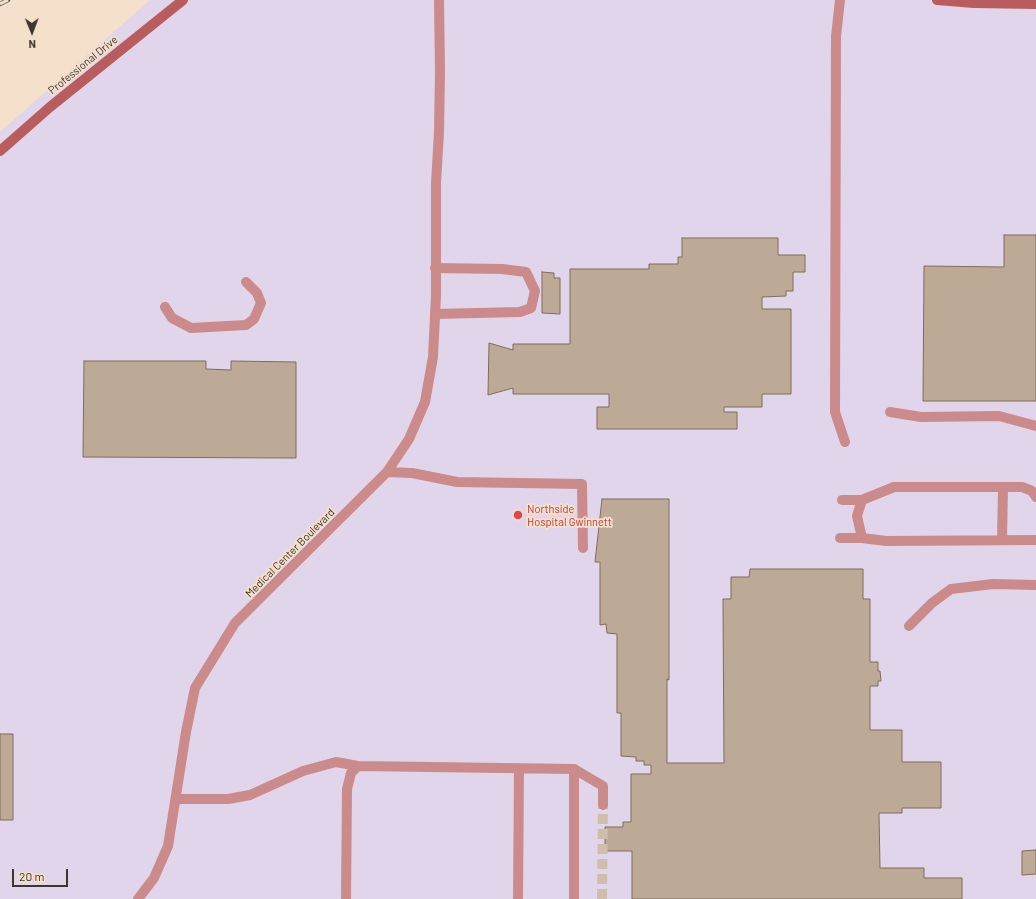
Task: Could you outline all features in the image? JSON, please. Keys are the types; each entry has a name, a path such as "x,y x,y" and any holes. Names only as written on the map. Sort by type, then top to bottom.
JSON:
{"street":[{"name":"Professional Drive","path":"0,151 50,107 183,0"},
{"name":"Medical Center Boulevard","path":"138,899 154,878 168,846 177,799 186,732 195,688 235,624 387,472 409,439 425,402 433,357 435,314 436,183 440,132 439,0"},
{"path":"840,0 836,42 835,412 845,442"},
{"path":"937,0 974,3 1036,4"},
{"path":"435,268 502,269 526,272 535,291 530,308 520,312 435,314"},
{"path":"165,307 172,318 191,328 246,325 254,319 260,303 257,293 246,282"},
{"path":"890,412 921,417 1000,416 1036,426"},
{"path":"387,472 412,472 458,482 582,484 583,548"},
{"path":"842,500 862,500 894,487 1022,487 1032,491 1036,497"},
{"path":"1002,540 1003,487"},
{"path":"862,500 857,516 862,538"},
{"path":"840,538 862,538 886,541 1036,540"},
{"path":"909,626 932,603 951,589 993,584 1036,585"},
{"path":"177,799 228,799 250,795 303,771 336,762 358,766 574,769 603,786 603,805"},
{"path":"346,899 347,789 351,773 358,766"},
{"path":"518,899 519,768"},
{"path":"574,769 574,899"}],"shaded area":[{"name":"Northside Hospital Gwinnett","path":"150,0 1036,0 1036,899 0,899 0,132"}],"building":[{"path":"1004,235 1036,235 1036,401 923,401 924,266 1004,267"},
{"path":"682,238 778,238 778,255 805,255 805,272 793,272 793,291 786,291 786,296 762,297 762,309 791,309 791,394 762,394 762,407 724,407 724,412 737,412 737,429 597,429 597,407 609,407 609,394 513,394 513,388 488,395 489,343 513,350 513,344 570,344 570,269 649,269 649,264 678,264 678,257 682,257"},
{"path":"542,272 554,273 554,278 560,278 560,314 542,313"},
{"path":"84,361 206,361 206,369 231,370 231,361 296,362 296,458 83,457"},
{"path":"602,499 669,499 669,680 667,679 667,763 724,763 723,599 731,599 731,577 749,577 750,569 863,569 863,599 870,599 870,662 878,662 878,671 880,671 881,681 878,681 878,686 870,686 870,730 902,730 902,762 941,762 941,808 902,808 902,813 879,813 880,868 924,868 924,878 962,878 962,899 632,899 632,851 605,851 605,827 623,827 623,822 631,822 631,774 651,774 651,765 644,765 644,761 636,761 636,757 621,756 621,713 617,713 617,634 607,633 606,624 600,625 600,562 595,562"},
{"path":"0,734 13,734 13,820 0,820"},
{"path":"1036,850 1036,874 1022,875 1022,851"}],"tunnel":[{"path":"602,899 603,805"}],"railway":[{"path":"0,4 8,0"}],"place":[{"name":"Northside Hospital Gwinnett","path":"518,515"}]}
